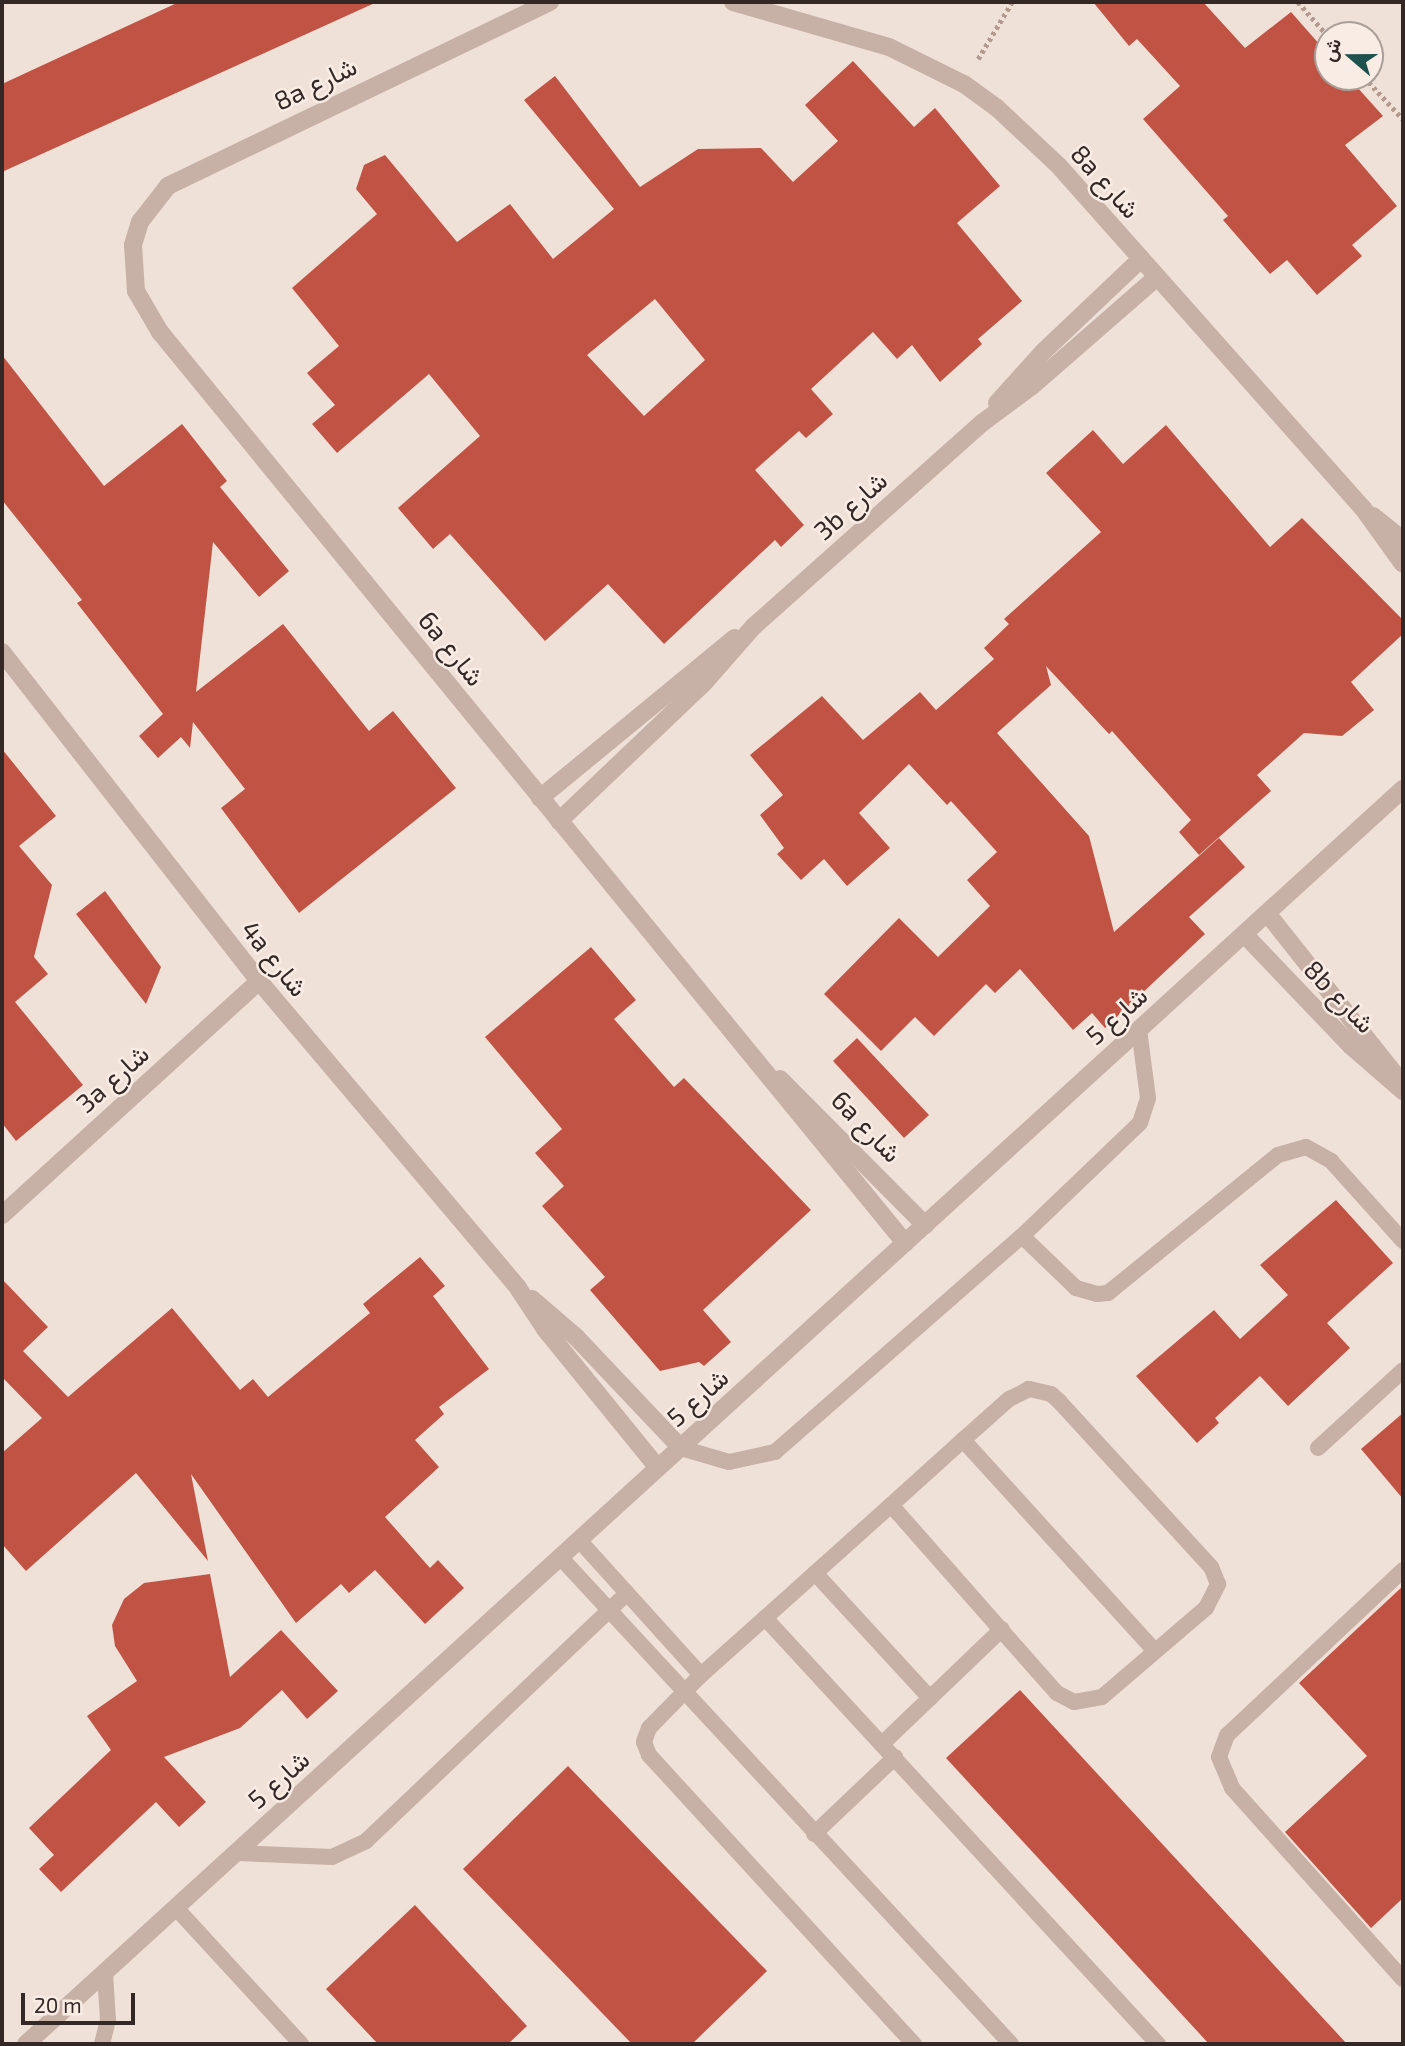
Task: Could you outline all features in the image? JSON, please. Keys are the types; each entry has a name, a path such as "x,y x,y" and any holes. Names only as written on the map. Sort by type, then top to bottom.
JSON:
{"street":[{"name":"8a شارع","path":"133,245 152,202 189,173 550,2"},
{"name":"8a شارع","path":"733,2 889,47 964,84 1029,135 1362,507 1403,564"},
{"name":"6a شارع","path":"133,245 136,291 160,332 540,798 766,1068 793,1109 905,1243"},
{"name":"3b شارع","path":"982,423 1044,351 1141,260"},
{"name":"3b شارع","path":"540,798 692,669 752,627 982,423 1056,366 1157,277"},
{"name":"8a شارع","path":"1362,507 1403,540"},
{"name":"3b شارع","path":"559,821 703,684 752,627"},
{"name":"4a شارع","path":"2,652 258,981 518,1288 545,1329 658,1468"},
{"name":"شارع 5","path":"26,2044 1403,789"},
{"name":"8b شارع","path":"1267,913 1403,1089"},
{"name":"8b شارع","path":"1244,934 1351,1045 1403,1089"},
{"name":"3a شارع","path":"2,1215 258,981"},
{"name":"6a شارع","path":"766,1068 805,1100 925,1225"},
{"name":"4a شارع","path":"518,1288 576,1337 681,1448"}],"lane":[{"path":"681,1448 729,1462 775,1452 1022,1236 1140,1123 1147,1098 1139,1030"},
{"path":"1022,1236 1076,1288 1108,1293 1278,1155 1306,1147 1331,1161 1403,1241"},
{"path":"1318,1448 1403,1370"},
{"path":"891,1505 1058,1693 1074,1702 1102,1697 1212,1601 1218,1584 1211,1567 1051,1394 1029,1389 1018,1392 963,1440 701,1675 649,1728 644,1742 649,1755 914,2044"},
{"path":"963,1440 1155,1651"},
{"path":"579,1540 701,1675"},
{"path":"561,1558 1002,2041"},
{"path":"1403,1570 1227,1735 1219,1757 1232,1788 1403,1979"},
{"path":"815,1573 930,1698"},
{"path":"236,1853 322,1858 366,1841 626,1592"},
{"path":"765,1618 1158,2044"},
{"path":"882,1744 1002,1629"},
{"path":"814,1834 895,1757"},
{"path":"176,1908 301,2044"},
{"path":"102,2044 108,2020 105,1973"}],"path":[{"path":"964,84 1012,2"},
{"path":"1298,2 1315,21"},
{"path":"1377,91 1403,119"}],"building":[{"path":"179,2 377,2 2,172 2,84"},
{"path":"1093,2 1203,2 1245,48 1291,12 1314,38 1314,91 1361,91 1383,116 1345,145 1397,206 1352,245 1362,256 1317,295 1287,260 1270,274 1223,220 1228,216 1143,119 1180,86 1137,39 1129,46"},
{"path":"853,61 914,127 935,108 1000,186 957,223 1022,301 978,339 982,344 940,382 912,345 897,359 873,332 811,389 833,414 806,438 799,431 755,470 804,525 781,547 775,540 664,644 608,584 545,641 450,534 433,549 398,508 480,436 429,374 337,453 312,424 335,405 307,373 339,346 292,288 377,214 356,189 364,165 385,155 457,242 510,204 553,259 614,209 524,100 555,76 640,187 698,149 761,148 793,182 838,141 805,105","holes":["655,299 705,360 644,416 587,355"]},
{"path":"2,355 104,486 182,424 227,481 220,487 289,571 259,597 213,542 196,692 283,624 369,731 393,711 456,788 299,913 221,808 245,789 193,722 190,748 181,737 158,758 139,736 163,714 77,603 82,600 2,500"},
{"path":"1166,425 1270,547 1302,518 1403,620 1403,634 1351,682 1374,710 1342,736 1304,733 1257,775 1271,791 1199,855 1179,832 1191,820 1112,731 1109,734 1046,666 1051,685 997,733 1089,836 1114,932 1219,838 1245,867 1189,917 1205,934 1105,1028 1092,1013 1073,1030 1020,969 995,993 986,984 934,1036 915,1017 881,1051 824,994 899,918 938,957 990,906 967,880 997,852 951,801 947,805 909,764 859,813 890,848 847,886 824,859 801,880 777,854 784,848 760,815 783,795 750,755 822,696 863,740 920,692 936,710 994,659 984,648 1009,624 1004,619 1101,532 1046,473 1093,430 1123,464"},
{"path":"2,749 56,816 19,846 52,885 34,957 48,974 15,1002 83,1085 16,1141 2,1123"},
{"path":"105,891 161,967 146,1004 76,914"},
{"path":"591,947 636,1000 614,1019 674,1087 684,1078 811,1210 703,1310 731,1342 704,1366 699,1362 660,1371 590,1290 605,1277 542,1206 564,1186 535,1153 562,1129 485,1037"},
{"path":"857,1038 929,1115 904,1138 833,1061"},
{"path":"1336,1200 1393,1263 1327,1323 1350,1348 1288,1406 1260,1376 1215,1418 1219,1423 1197,1443 1136,1376 1214,1310 1240,1339 1288,1295 1260,1265"},
{"path":"420,1257 445,1286 433,1296 489,1369 439,1407 444,1414 415,1440 439,1467 385,1517 430,1568 438,1560 464,1588 425,1624 375,1570 349,1593 341,1584 296,1623 191,1474 208,1561 136,1473 26,1571 2,1544 2,1453 42,1418 2,1377 2,1279 48,1327 23,1351 68,1397 172,1308 240,1390 253,1379 268,1397 370,1313 363,1304"},
{"path":"1403,1413 1403,1499 1361,1449"},
{"path":"210,1574 230,1677 281,1630 338,1691 307,1719 282,1690 240,1728 164,1757 206,1802 179,1827 156,1802 61,1892 39,1869 54,1855 29,1828 111,1750 87,1716 137,1681 115,1646 112,1625 124,1599 144,1583"},
{"path":"1403,1586 1403,1898 1371,1928 1285,1832 1367,1756 1299,1683"},
{"path":"1020,1690 1347,2044 1209,2044 946,1758"},
{"path":"568,1766 767,1971 692,2044 632,2044 463,1869"},
{"path":"415,1905 527,2026 508,2044 378,2044 326,1989"}]}
